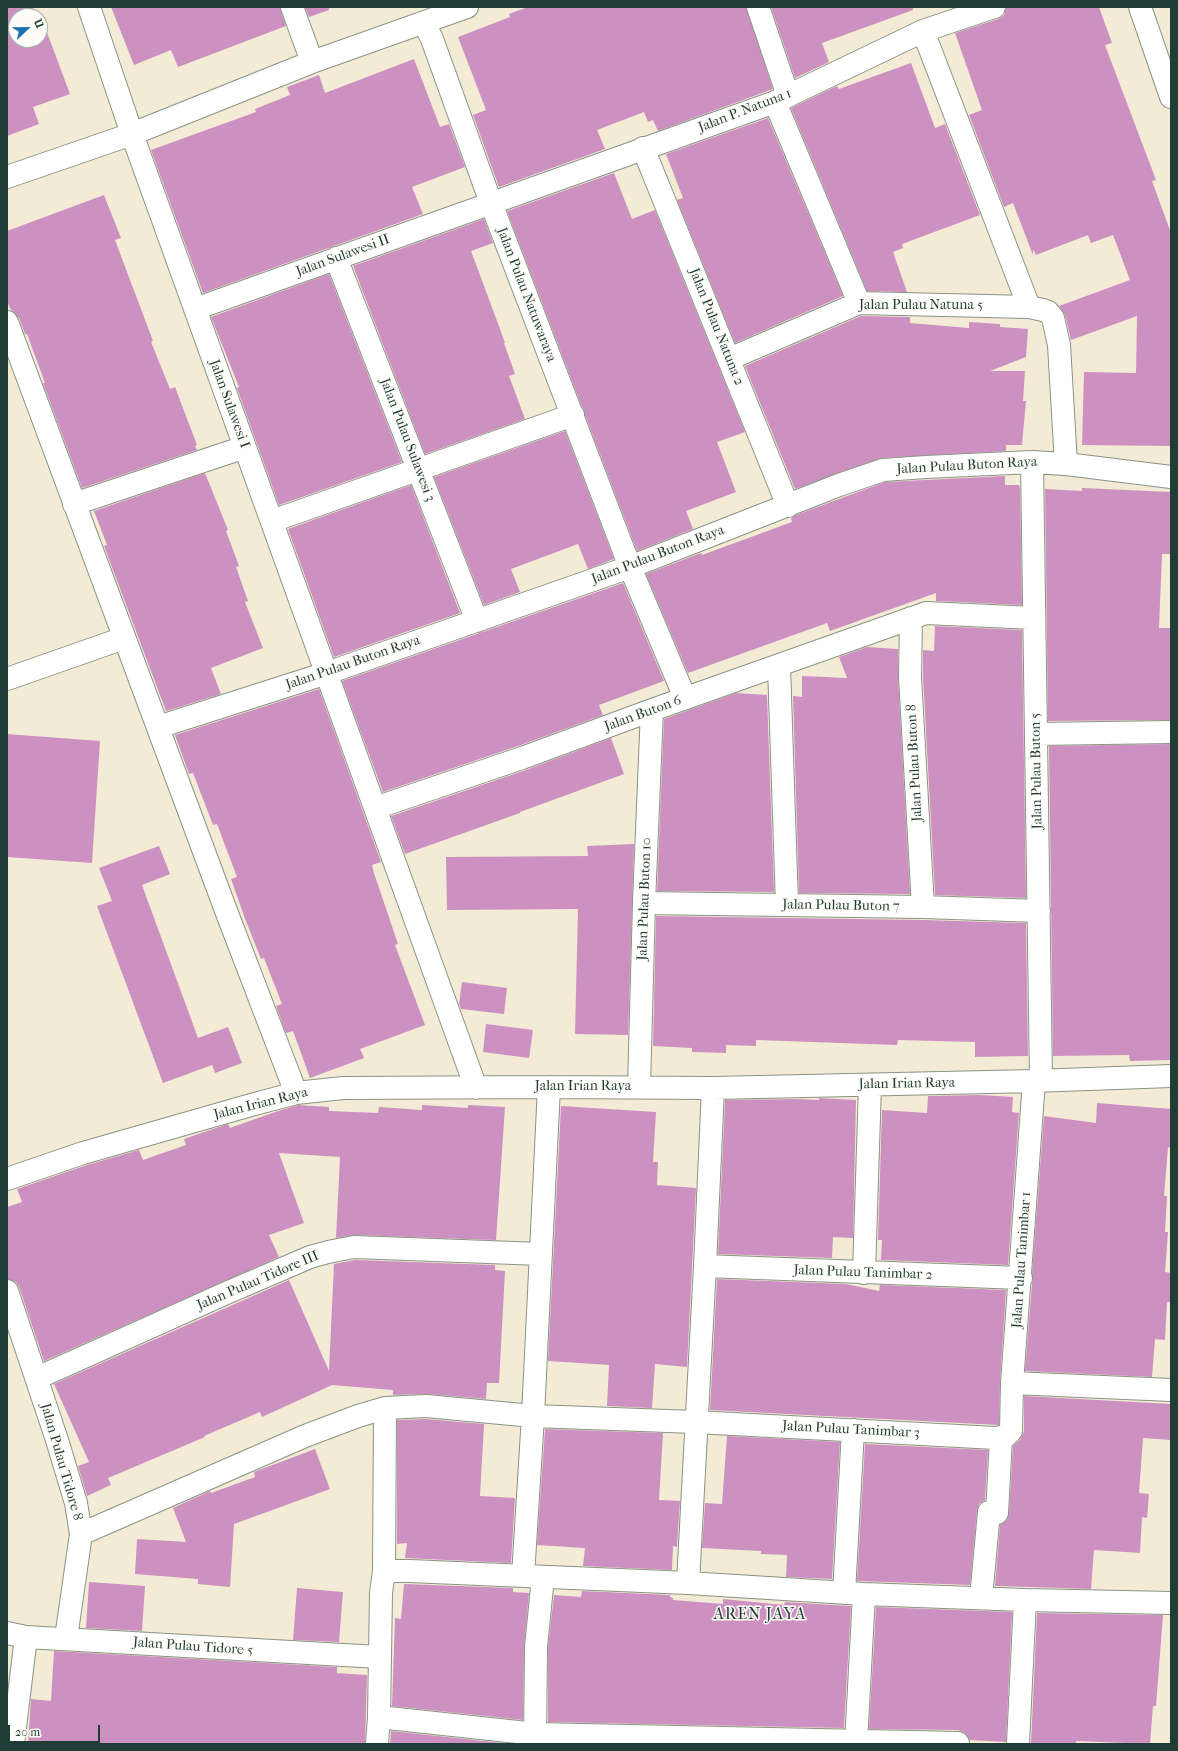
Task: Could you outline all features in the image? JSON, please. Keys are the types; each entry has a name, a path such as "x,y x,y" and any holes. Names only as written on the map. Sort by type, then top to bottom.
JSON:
{"street":[{"name":"Jalan Sulawesi I","path":"89,7 132,134 476,1088"},
{"path":"292,7 312,62"},
{"path":"7,178 132,134 312,62 467,7"},
{"path":"758,7 781,99 859,303"},
{"name":"Jalan P. Natuna 1","path":"491,203 781,99 923,31 994,7"},
{"path":"1140,7 1171,97"},
{"name":"Jalan Pulau Natuwaraya","path":"424,23 432,39 491,203 630,567"},
{"path":"923,31 1029,307"},
{"name":"Jalan Pulau Natuna 2","path":"643,148 788,506"},
{"name":"Jalan Sulawesi II","path":"195,309 491,203"},
{"name":"Jalan Pulau Sulawesi 3","path":"336,258 477,621"},
{"name":"Jalan Pulau Natuna 5","path":"729,359 859,303 1029,307 1048,312 1055,324 1060,357 1066,464"},
{"path":"7,322 225,908 296,1093"},
{"path":"272,521 573,415"},
{"path":"74,504 245,448"},
{"name":"Jalan Pulau Buton Raya","path":"158,727 327,673 630,567 839,485 883,470 926,466 1032,462 1066,464 1171,477"},
{"name":"Jalan Pulau Buton 5","path":"1032,462 1039,911 1038,1081"},
{"path":"630,567 685,698"},
{"name":"Jalan Buton 6","path":"375,808 522,758 685,698 780,666 926,613 1034,618"},
{"name":"Jalan Pulau Buton 8","path":"911,618 910,677 923,907"},
{"path":"7,679 124,638"},
{"path":"780,666 787,905"},
{"name":"Jalan Pulau Buton 10","path":"639,1087 644,903 652,710"},
{"path":"1036,734 1171,732"},
{"name":"Jalan Pulau Buton 7","path":"644,903 923,907 1039,911"},
{"name":"Jalan Irian Raya","path":"7,1179 83,1153 296,1093 343,1088 713,1088 1038,1081 1171,1076"},
{"name":"Jalan Pulau Tanimbar 1","path":"981,1598 989,1512 997,1513 1004,1437 1010,1431 1012,1383 1038,1081"},
{"path":"864,1273 870,1085"},
{"path":"536,1739 536,1647 533,1576 533,1416 549,1087"},
{"path":"688,1583 713,1088"},
{"name":"Jalan Pulau Tidore III","path":"37,1378 231,1291 310,1257 328,1252 354,1247 541,1254"},
{"name":"Jalan Pulau Tanimbar 2","path":"705,1266 1021,1278"},
{"name":"Jalan Pulau Tidore 8","path":"7,1291 37,1378 76,1504 81,1534 66,1638"},
{"path":"1012,1383 1171,1390"},
{"name":"Jalan Pulau Tanimbar 3","path":"81,1534 305,1436 358,1416 385,1408 426,1406 533,1416 696,1422 1004,1437"},
{"path":"377,1744 379,1717 381,1593 384,1571 385,1408"},
{"path":"853,1430 856,1742"},
{"path":"384,1571 400,1570 688,1583 854,1593 1025,1600 1171,1603"},
{"path":"1018,1744 1025,1600"},
{"path":"13,1744 16,1635"},
{"name":"Jalan Pulau Tidore 5","path":"16,1635 233,1650 379,1657"},
{"path":"379,1717 536,1739 958,1742"}],"building":[{"path":"7,7 33,7 8,8 8,48 48,48 48,35 70,94 33,107 39,124 7,136"},
{"path":"111,7 280,7 286,26 178,67 171,50 134,65"},
{"path":"305,7 329,7 329,10 309,17"},
{"path":"528,7 746,7 773,89 658,131 653,120 648,122 644,112 597,130 605,149 499,187 473,115 486,110 458,37 510,17 509,14"},
{"path":"771,7 913,7 913,10 822,43 829,62 795,78"},
{"path":"1006,7 1099,7 1112,43 1105,45 1156,180 1152,181 1171,233 1171,446 1082,445 1084,372 1136,373 1137,316 1071,340 1065,315 1059,306 1130,280 1113,235 1091,243 1088,235 1036,255 1033,249 1033,255 1013,203 1004,207 969,115 982,110 955,33 998,19 1004,15"},
{"path":"414,59 440,127 449,124 465,167 412,187 423,214 203,293 151,150 256,112 255,109 290,95 287,87 319,75 325,93"},
{"path":"911,63 935,128 945,124 980,215 902,244 903,248 893,252 907,292 867,291 791,108 837,86 839,89"},
{"path":"768,118 843,296 735,343 677,200 683,198 666,154"},
{"path":"614,173 632,219 655,210 745,432 717,442 736,492 686,511 693,529 637,551 507,211"},
{"path":"104,195 121,238 115,240 153,341 151,342 170,389 175,387 197,445 195,446 197,450 82,488 43,383 45,383 27,334 25,334 19,318 11,310 7,301 7,231"},
{"path":"484,219 493,243 471,251 515,374 509,376 525,419 425,454 353,266"},
{"path":"329,274 402,462 279,505 237,388 239,387 211,317"},
{"path":"861,316 910,317 910,323 969,328 969,322 1000,324 1000,327 1028,329 1026,357 990,371 1025,371 1023,401 1026,401 1022,445 1006,445 1006,451 882,458 795,489 745,366"},
{"path":"565,431 614,559 588,569 578,544 511,569 520,592 484,605 434,477"},
{"path":"205,473 228,530 226,531 239,566 236,567 248,601 245,602 263,648 211,668 221,694 166,711 104,546 107,545 94,511"},
{"path":"1005,476 1005,485 1019,485 1020,488 1022,605 936,601 936,593 830,631 827,623 688,673 646,574 701,553 702,555 792,522 791,518 796,515 885,482"},
{"path":"411,485 460,613 334,657 288,529"},
{"path":"1082,488 1171,492 1171,554 1162,554 1159,628 1171,628 1171,720 1048,721 1045,489 1082,491"},
{"path":"623,583 664,681 599,705 603,715 383,792 342,681"},
{"path":"935,626 1022,630 1026,898 935,895 923,677 923,650 934,651"},
{"path":"867,647 898,649 898,678 910,894 799,893 793,696 802,697 802,676 847,678 839,657"},
{"path":"319,689 381,862 372,865 374,873 398,944 395,945 425,1025 360,1049 364,1058 310,1078 293,1031 286,1033 276,1006 282,1004 264,958 261,959 244,916 231,879 237,877 217,824 213,825 193,773 189,774 175,735"},
{"path":"736,693 767,695 774,892 657,891 664,719"},
{"path":"7,734 100,741 92,863 7,857"},
{"path":"611,738 624,774 405,854 391,816 526,770"},
{"path":"1171,744 1171,1060 1130,1061 1129,1055 1053,1056 1049,746"},
{"path":"634,844 628,1035 575,1034 578,909 447,910 446,857 588,856 587,846"},
{"path":"159,846 170,874 142,885 198,1038 228,1027 242,1063 215,1073 212,1065 163,1083 97,906 112,901 99,868"},
{"path":"656,916 1026,923 1028,1056 975,1057 975,1042 898,1040 897,1045 756,1040 756,1046 726,1045 726,1053 692,1052 692,1048 653,1046"},
{"path":"462,982 507,988 504,1014 461,1009 459,1004"},
{"path":"486,1024 533,1030 529,1058 483,1052"},
{"path":"980,1095 1013,1097 1012,1112 1019,1113 1008,1265 881,1260 882,1240 878,1240 882,1110 927,1113 928,1096"},
{"path":"819,1098 856,1100 853,1238 833,1237 832,1258 718,1254 725,1100 819,1100"},
{"path":"1097,1103 1171,1109 1171,1148 1168,1147 1164,1196 1167,1196 1165,1232 1168,1232 1165,1272 1171,1273 1171,1302 1167,1302 1165,1340 1155,1339 1152,1377 1025,1371 1044,1116 1096,1123"},
{"path":"298,1105 329,1107 329,1111 378,1113 379,1107 422,1110 422,1105 468,1108 468,1105 505,1107 496,1240 354,1235 336,1238 340,1157 279,1153 304,1223 269,1235 279,1257 44,1361 19,1287 16,1282 8,1279 7,1276 7,1207 22,1202 17,1189 87,1165 139,1150 143,1160 186,1145 184,1139 228,1124 230,1128"},
{"path":"561,1106 656,1112 653,1162 658,1162 657,1185 696,1188 687,1367 655,1364 652,1408 607,1406 609,1365 548,1361"},
{"path":"355,1260 495,1265 495,1270 505,1271 499,1383 487,1383 486,1399 427,1394 393,1395 393,1390 332,1385 262,1417 260,1412 108,1478 111,1485 87,1496 78,1466 89,1462 54,1384 289,1280 329,1371 334,1264"},
{"path":"717,1279 846,1284 879,1291 880,1285 1006,1290 1000,1382 999,1425 710,1410"},
{"path":"1024,1396 1171,1404 1171,1440 1143,1438 1139,1493 1149,1494 1147,1518 1142,1517 1140,1553 1094,1550 1091,1589 995,1586 1000,1525 1007,1520 1009,1514 1013,1446 1020,1440 1024,1431"},
{"path":"426,1419 484,1424 480,1496 515,1498 511,1563 405,1558 407,1543 397,1544 397,1420"},
{"path":"545,1429 663,1433 659,1500 680,1501 677,1547 673,1546 672,1570 583,1566 585,1548 537,1545"},
{"path":"727,1436 840,1442 832,1579 786,1577 787,1555 761,1554 761,1551 702,1548 705,1503 722,1504"},
{"path":"865,1444 988,1450 985,1500 979,1504 977,1511 970,1585 857,1581"},
{"path":"315,1449 330,1489 234,1524 230,1587 198,1584 198,1579 135,1574 137,1539 186,1542 173,1508 210,1491 211,1493 255,1477 254,1472"},
{"path":"89,1582 145,1586 142,1631 86,1628"},
{"path":"404,1584 513,1588 513,1592 529,1593 524,1647 523,1720 392,1706 395,1618 401,1619"},
{"path":"297,1588 343,1592 339,1642 293,1640"},
{"path":"582,1591 670,1595 673,1600 723,1604 723,1599 784,1605 785,1602 851,1606 844,1728 548,1722 548,1648 554,1595 581,1597"},
{"path":"876,1607 1012,1612 1006,1742 970,1740 965,1733 958,1730 869,1729"},
{"path":"1037,1613 1163,1615 1156,1706 1153,1706 1150,1744 1076,1741 1076,1744 1031,1744"},
{"path":"54,1651 337,1667 337,1673 367,1675 365,1744 28,1744 31,1699 51,1701"},
{"path":"391,1731 512,1744 390,1744"}],"district":[{"name":"AREN JAYA","path":"760,1615"}]}
